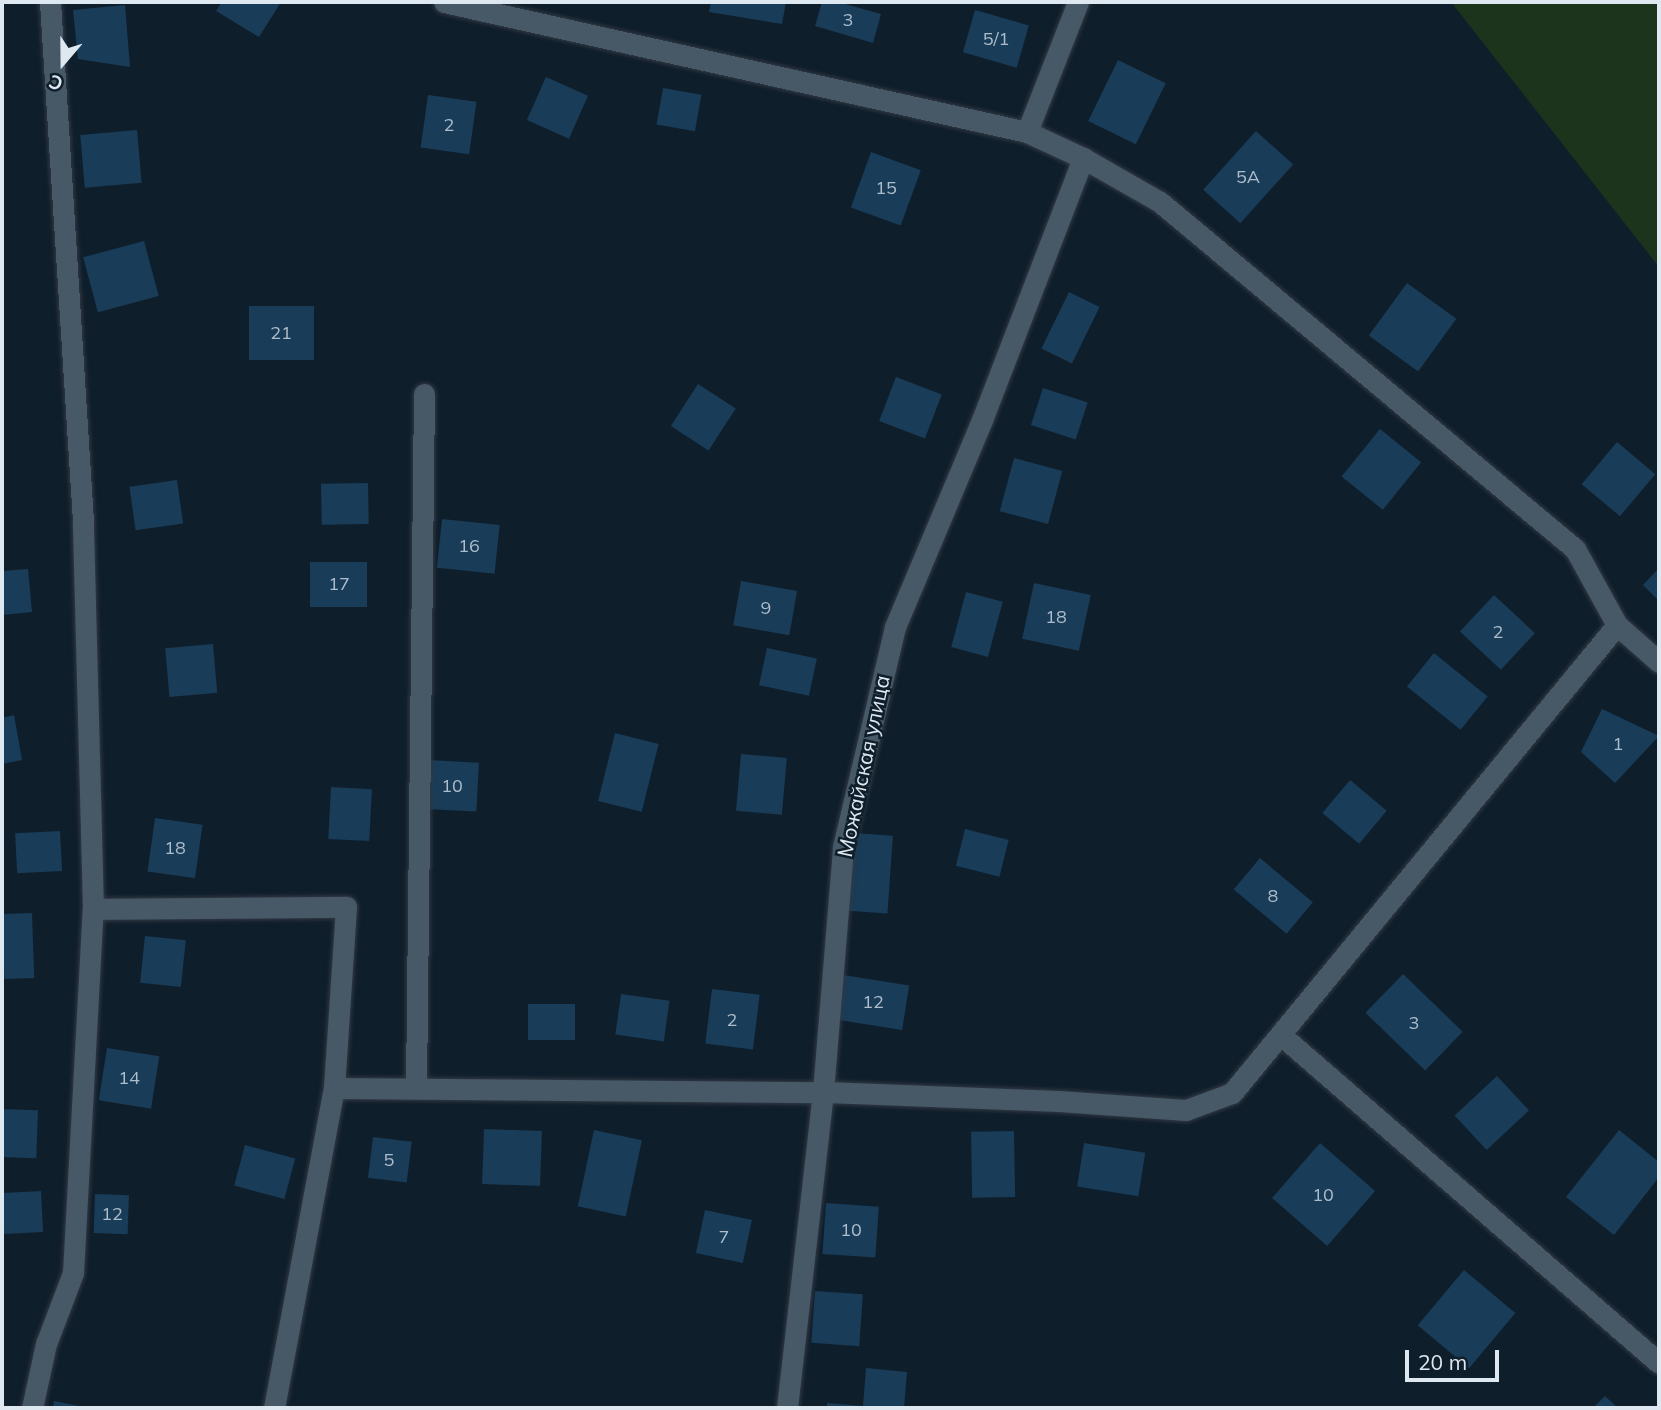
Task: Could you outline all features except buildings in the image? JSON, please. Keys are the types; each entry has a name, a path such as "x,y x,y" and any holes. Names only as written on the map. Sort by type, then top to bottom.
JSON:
{"street":[{"path":"32,1408 46,1344 73,1273 93,909 83,521 50,2"},
{"path":"444,2 1027,132 1083,158 1160,202 1575,549 1617,625 1659,662"},
{"path":"1027,132 1078,2"},
{"name":"Можайская улица","path":"788,1408 823,1092 843,847 895,627 982,420 1083,158"},
{"path":"416,1087 424,394"},
{"path":"334,1088 823,1092 1059,1101 1186,1110 1232,1093 1617,625"},
{"path":"93,909 346,907 334,1088 274,1408"},
{"path":"1281,1035 1659,1363"}],"green space":[{"path":"1451,2 1659,2 1659,267"}]}
